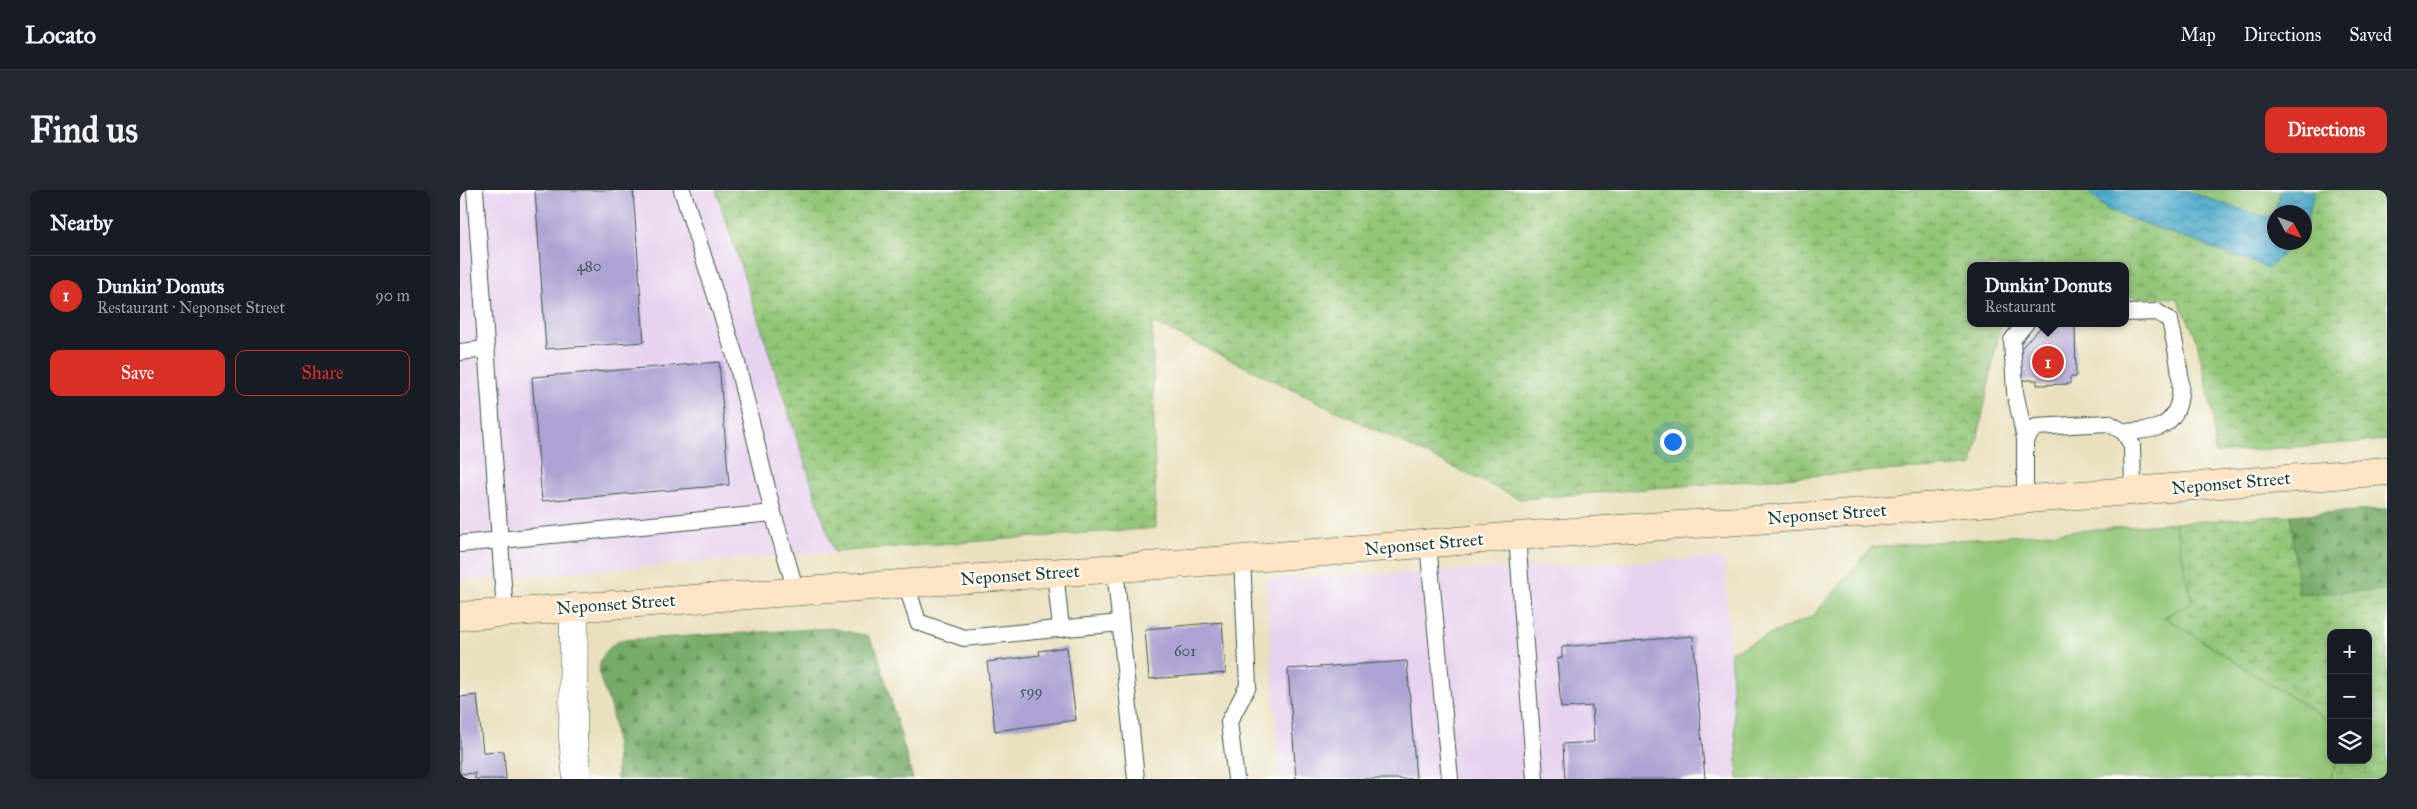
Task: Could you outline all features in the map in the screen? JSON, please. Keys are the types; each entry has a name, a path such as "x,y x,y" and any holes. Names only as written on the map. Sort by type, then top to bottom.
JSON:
{"main road":[{"name":"Neponset Street","path":"460,616 1242,559 1517,536 2025,500 2387,471"}],"street":[{"path":"574,607 573,738 577,779"}],"lane":[{"path":"475,190 505,612"},
{"path":"682,190 736,359 773,514 796,591"},
{"path":"2124,432 2159,427 2172,418 2180,401 2180,381 2170,320 2157,312 2129,313"},
{"path":"2023,327 2012,340 2015,392 2026,439 2025,500"},
{"path":"460,352 486,349"},
{"path":"2026,439 2036,427 2108,423 2124,432 2132,445 2133,491"},
{"path":"460,544 773,514"},
{"path":"1517,536 1535,779"},
{"path":"1428,544 1450,779"},
{"path":"1236,779 1229,722 1248,686 1242,559"},
{"path":"1115,568 1136,779"},
{"path":"1055,572 1060,629"},
{"path":"906,583 918,622 964,638 1120,623"}],"shaded area":[{"path":"460,190 716,190 834,552 460,580"},
{"path":"1724,558 1738,779 1280,779 1266,579"}],"green space":[{"path":"716,190 2087,190 2107,210 2268,268 2285,250 2312,250 2311,205 2315,190 2387,190 2387,440 2215,453 2213,414 2196,337 2177,298 2129,297 2129,262 1967,262 1967,327 2000,327 1972,466 1860,472 1519,499 1152,322 1156,528 834,552"},
{"path":"2183,190 2281,190 2277,205 2267,205 2267,216 2264,217"},
{"path":"2387,509 2387,590 2298,594 2291,515"},
{"path":"2291,515 2298,594 2387,590 2387,779 2330,779 2336,764 2372,764 2372,629 2327,629 2327,719 2164,617 2192,602 2175,523"},
{"path":"2175,523 2192,603 2164,617 2327,719 2327,764 2336,764 2330,779 1738,779 1730,652 1813,616 1872,547"},
{"path":"831,628 868,636 877,651 913,779 617,779 614,723 599,669 605,653 620,640"}],"water":[{"path":"2087,190 2183,190 2264,217 2267,216 2267,250 2286,250 2269,268 2107,210"},
{"path":"2281,190 2315,190 2311,205 2277,205"}],"building":[{"path":"535,190 633,190 644,342 546,349"},
{"path":"2041,327 2075,327 2076,377 2070,377 2070,384 2037,385 2037,380 2022,380 2021,348"},
{"path":"719,362 729,485 542,501 532,377"},
{"path":"1222,622 1226,673 1149,679 1145,629"},
{"path":"1693,636 1705,779 1565,779 1563,744 1594,742 1592,706 1561,708 1557,659 1562,658 1562,647"},
{"path":"1067,647 1076,720 995,731 987,662 1040,655 1039,651"},
{"path":"1407,661 1416,779 1296,779 1288,669"},
{"path":"477,695 483,752 504,751 506,779 475,779 475,773 460,774 460,697"}],"place":[{"name":"Dunkin' Donuts","path":"2048,362"}]}
